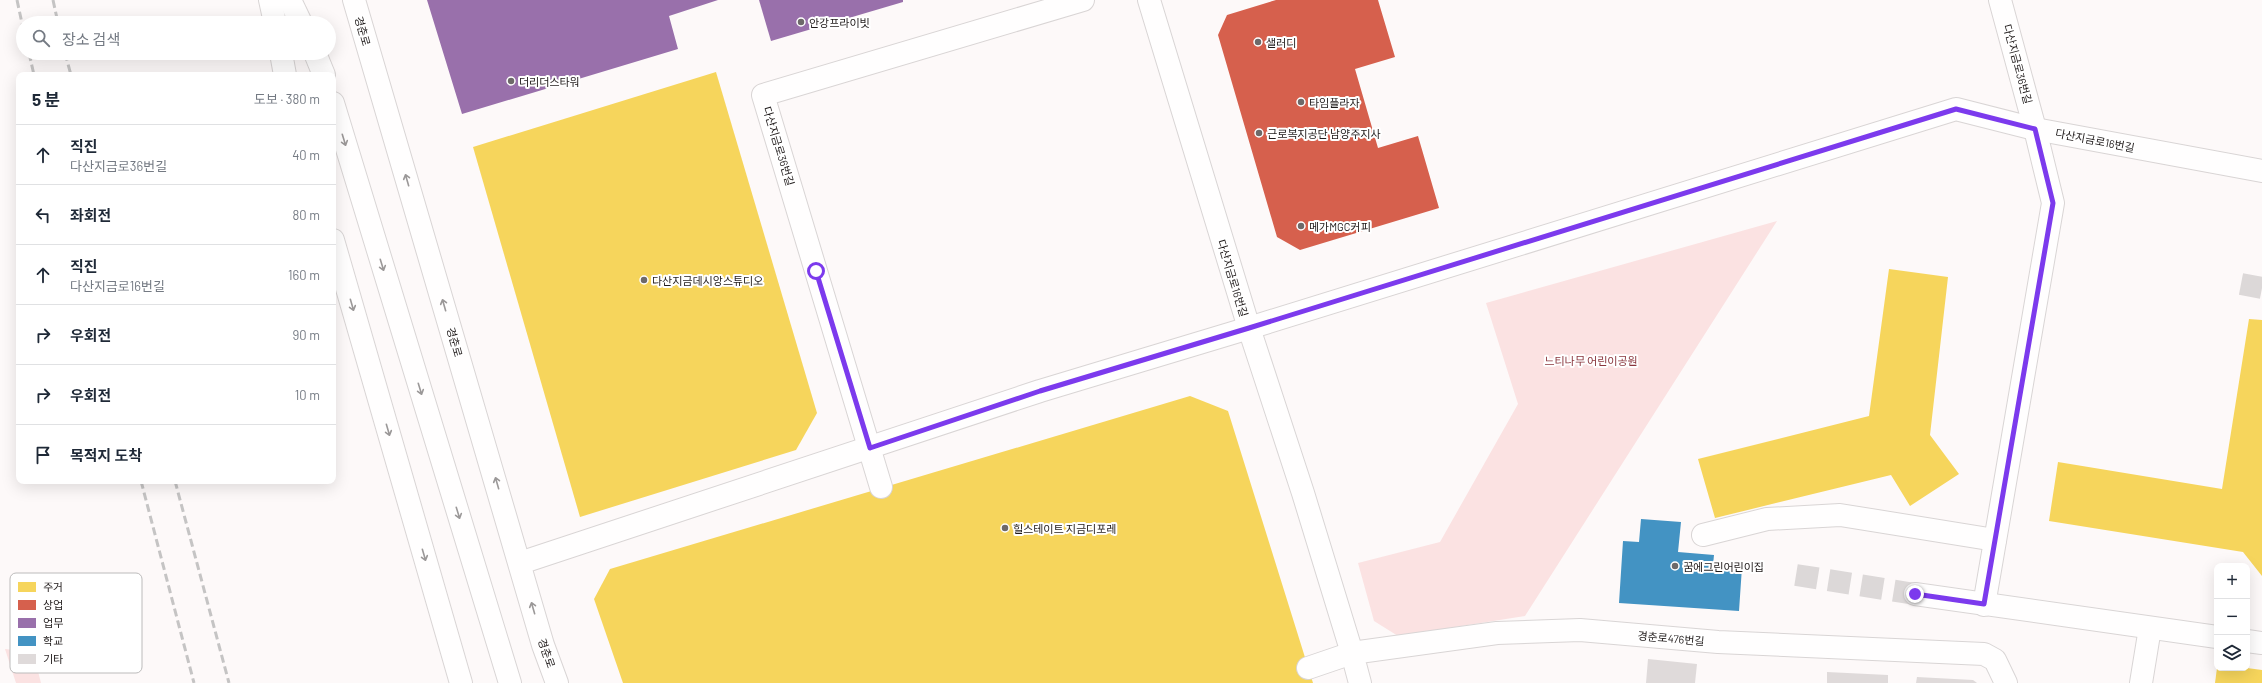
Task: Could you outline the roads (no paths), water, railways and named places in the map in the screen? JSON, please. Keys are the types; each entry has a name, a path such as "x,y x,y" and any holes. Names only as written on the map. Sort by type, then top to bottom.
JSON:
{"street":[{"path":"270,0 273,16"},
{"path":"290,0 297,16"},
{"name":"경춘로","path":"354,0 543,645 557,683"},
{"name":"다산지금로36번길","path":"870,448 763,95 1083,0"},
{"name":"다산지금로16번길","path":"1149,0 1249,328 1956,109 2035,129 2262,171"},
{"name":"다산지금로36번길","path":"1984,604 2053,203 2035,129 2000,0"},
{"path":"282,60 284,72"},
{"path":"318,60 323,72"},
{"path":"336,113 510,683"},
{"path":"336,250 461,683"},
{"path":"520,563 1040,391 1249,328 1303,492 1360,683"},
{"path":"870,448 881,488"},
{"path":"1703,535 1767,519 1840,515 1995,540"},
{"path":"1915,594 2214,637"},
{"path":"2141,683 2150,628"},
{"name":"경춘로476번길","path":"1308,668 1352,653 1497,633 1580,630 1718,642 1984,654 1995,660 2006,683"},
{"path":"2250,641 2262,643"},
{"path":"543,645 552,683"}],"tunnel":[{"path":"2241,284 2262,288"},
{"path":"1796,575 1915,594"}],"railway":[{"path":"17,0 20,16"},
{"path":"53,0 56,16"},
{"path":"31,60 33,72"},
{"path":"67,60 70,72"},
{"path":"142,484 194,683"},
{"path":"176,484 229,683"}],"place":[{"name":"안강프라이빗","path":"801,22"},
{"name":"샐러디","path":"1258,42"},
{"name":"더리더스타워","path":"511,81"},
{"name":"타임플라자","path":"1301,102"},
{"name":"근로복지공단 남양주지사","path":"1259,133"},
{"name":"메가MGC커피","path":"1301,226"},
{"name":"다산지금데시앙스튜디오","path":"644,280"},
{"name":"힐스테이트 지금디포레","path":"1005,528"},
{"name":"꿈에그린어린이집","path":"1675,566"}],"park label":[{"name":"느티나무 어린이공원","path":"1591,360"}]}
